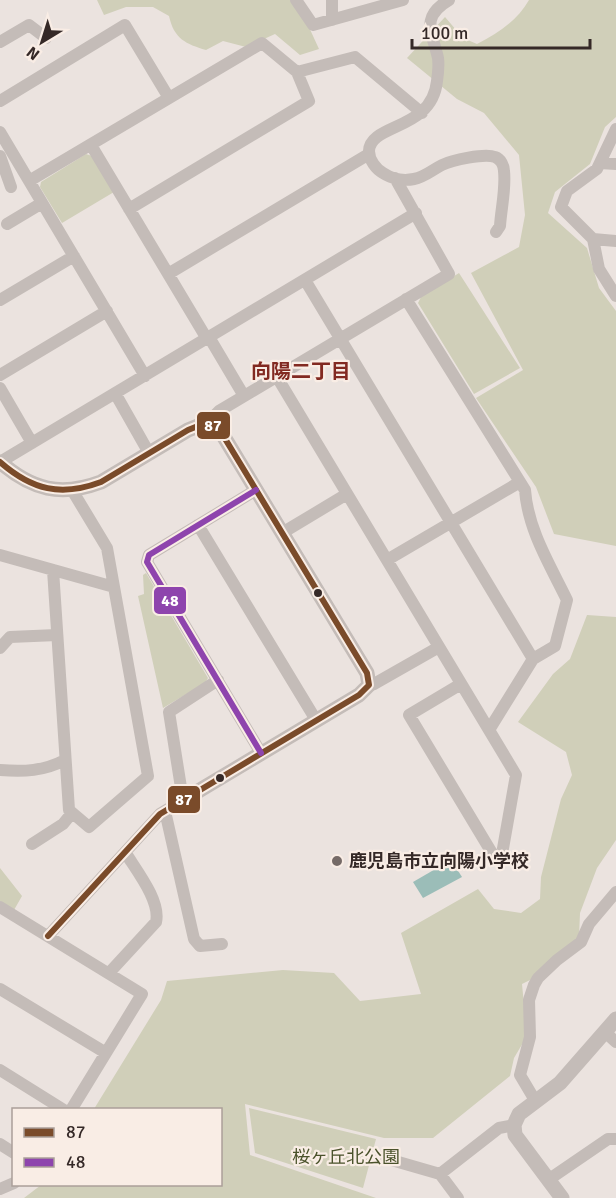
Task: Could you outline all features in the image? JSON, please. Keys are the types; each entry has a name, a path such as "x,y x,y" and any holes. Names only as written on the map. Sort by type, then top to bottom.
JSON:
{"street":[{"path":"296,0 313,25 401,0"},
{"path":"332,0 332,20"},
{"path":"449,0 437,7 429,25 438,59 437,88 433,97 422,113 405,124 386,130 376,137 370,147 370,159 378,170 395,178 414,179 425,176 446,163 480,156 494,156 501,160 505,170 500,226 496,232"},
{"path":"0,42 30,25 46,38"},
{"path":"0,101 125,25 169,98"},
{"path":"29,181 262,43 297,72 309,101 129,209"},
{"path":"297,72 355,57 422,113"},
{"path":"616,129 597,169 567,191 561,207 593,239 598,269 616,296"},
{"path":"0,132 145,376"},
{"path":"91,145 244,396"},
{"path":"168,274 369,154"},
{"path":"0,156 10,187"},
{"path":"600,163 616,164"},
{"path":"395,178 416,213 449,274 219,411 208,422 188,430 101,482 72,490 46,489 22,480 1,465 32,443 416,213"},
{"path":"7,224 42,203"},
{"path":"593,239 616,241"},
{"path":"0,300 74,256"},
{"path":"305,280 533,659"},
{"path":"406,299 525,490 526,502 537,538 567,600 555,646 533,659 489,730"},
{"path":"0,375 106,311"},
{"path":"277,377 516,775 502,854 495,858 409,715 461,684"},
{"path":"0,388 32,443"},
{"path":"115,393 149,453"},
{"path":"208,422 218,428 224,437 367,673 369,685"},
{"path":"387,560 520,482"},
{"path":"53,570 69,810 89,827 148,776 107,548 72,490"},
{"path":"256,490 149,555 147,562 261,753"},
{"path":"282,533 347,494"},
{"path":"198,525 316,720"},
{"path":"0,555 114,587"},
{"path":"0,648 10,637 57,635"},
{"path":"48,936 160,814 359,695 369,685 439,647"},
{"path":"181,801 169,712 218,680"},
{"path":"0,770 27,772 53,766 65,760"},
{"path":"165,811 194,939 200,946 222,944"},
{"path":"32,844 63,824 72,813"},
{"path":"109,974 156,922 158,914 152,898 125,852"},
{"path":"536,1102 520,1075 530,1037 529,1000 534,985 537,978 581,942 589,924 616,892"},
{"path":"0,908 142,993 72,1108"},
{"path":"0,989 106,1053"},
{"path":"562,1198 515,1134 514,1125 519,1114 560,1083 610,1037 616,1019"},
{"path":"0,1070 61,1108"},
{"path":"440,1174 499,1128 514,1125"},
{"path":"549,1180 608,1139 616,1139"},
{"path":"381,1157 440,1174 458,1198"}],"green space":[{"path":"97,0 290,0 302,12 319,49 300,55 275,34 246,47 223,41 206,50 182,39 174,30 169,16 153,7 126,7 104,15"},
{"path":"529,0 616,0 616,117 605,127 590,164 555,192 548,213 587,248 599,288 616,311 616,546 554,534 536,487 476,398 523,370 471,273 519,247 525,215 519,155 484,113 457,99 407,58 445,17 463,38 477,44 506,26"},
{"path":"86,154 92,156 114,192 62,223 40,187 41,182"},
{"path":"459,273 520,368 474,394 418,303 421,297"},
{"path":"146,573 208,678 205,683 163,708 138,596 144,594 143,575"},
{"path":"587,615 616,617 616,840 597,868 580,913 579,937 534,978 522,984 527,1036 514,1058 510,1076 433,1138 384,1138 245,1104 250,1155 376,1198 24,1198 40,1186 222,1186 222,1108 95,1108 161,1000 167,981 283,970 334,973 360,1001 421,994 401,933 478,889 494,909 521,913 540,899 541,877 561,799 572,775 566,752 518,722 553,674 570,659"},
{"path":"0,868 22,896 14,910 0,901"},
{"name":"桜ヶ丘北公園","path":"249,1108 376,1139 363,1188 255,1153"}],"water":[{"path":"451,860 462,877 423,898 413,882"}],"transit line":[{"name":"87","path":"0,462 35,485 60,490 86,487 101,482 188,430 208,422 218,428 367,673 369,685 359,695 160,814 48,936"},
{"name":"48","path":"256,490 149,555 147,562 261,753"}],"place":[{"name":"鹿児島市立向陽小学校","path":"337,861"}],"district":[{"name":"向陽二丁目","path":"301,371"}]}
